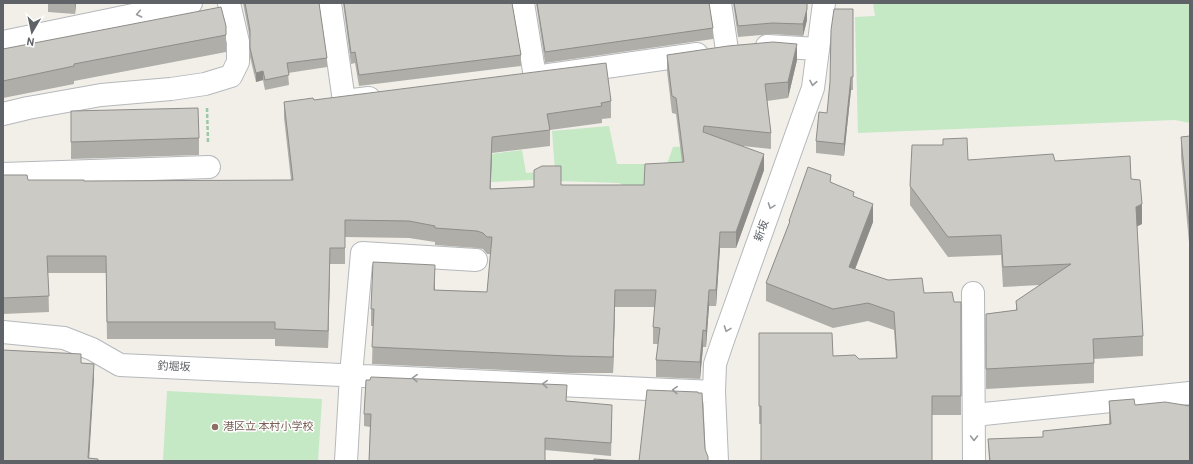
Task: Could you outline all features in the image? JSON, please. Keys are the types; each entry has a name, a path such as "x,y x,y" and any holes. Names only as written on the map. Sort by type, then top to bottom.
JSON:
{"street":[{"path":"3,42 191,3"},
{"path":"3,114 101,95 171,89 205,84 231,76 238,62 238,42 229,3"},
{"path":"330,3 344,101 390,95"},
{"path":"523,3 535,77"},
{"path":"720,3 727,50"},
{"name":"新坂","path":"717,461 714,392 716,364 722,343 812,88 824,3"},
{"path":"512,80 727,50 774,46 818,49"},
{"path":"3,174 209,167"},
{"path":"346,461 351,376 362,253 476,260"},
{"path":"973,293 974,461"},
{"name":"釣堀坂","path":"3,332 64,338 92,349 120,365 714,392"},
{"path":"974,415 1190,393"}],"green space":[{"path":"873,3 1190,3 1190,123 1175,120 858,133 855,17 875,16"},
{"path":"609,126 617,164 667,164 673,147 715,145 643,198 619,183 529,180 456,184 366,170 522,150 526,173 555,170 552,131"},
{"path":"167,391 322,399 318,461 163,461"}],"building":[{"path":"245,3 319,3 327,58 287,63 289,75 265,80 263,71 256,73 250,48 250,30"},
{"path":"344,3 512,3 521,55 359,75 355,52 351,53"},
{"path":"537,3 709,3 713,28 545,52"},
{"path":"734,3 807,3 807,9 803,24 772,23 738,26"},
{"path":"221,7 226,26 226,35 74,64 74,66 3,81 3,49"},
{"path":"834,9 853,9 853,77 851,77 844,144 816,141 819,112 827,113 830,82 831,30"},
{"path":"773,42 797,44 788,82 765,84 771,133 704,126 703,132 764,154 736,232 720,232 716,290 709,290 706,331 703,330 700,362 656,360 660,328 653,327 656,290 615,290 613,357 372,347 374,309 371,309 373,262 435,265 434,290 487,292 492,237 487,237 483,233 477,231 435,228 435,226 409,221 345,220 345,248 330,248 328,331 275,329 275,322 107,322 106,256 47,256 49,296 3,298 3,175 27,175 28,180 84,181 293,180 284,102 313,98 314,100 606,63 611,101 601,103 602,106 547,114 550,130 492,137 490,189 534,187 534,170 542,166 561,166 561,185 644,185 645,164 684,162 676,98 672,96 667,55 728,46"},
{"path":"198,108 199,138 71,142 71,111"},
{"path":"1190,136 1190,233 1181,137"},
{"path":"967,138 968,160 1053,154 1055,161 1130,156 1131,179 1140,180 1142,204 1136,207 1143,336 1093,339 1094,363 986,369 986,314 1017,310 1016,301 1071,264 1003,267 1001,235 948,237 910,186 912,145 943,145 943,139"},
{"path":"808,167 831,175 830,182 854,192 853,196 873,204 849,267 888,280 922,278 924,293 952,292 954,302 961,302 961,396 932,396 932,461 761,461 759,333 832,333 833,356 855,355 859,359 897,358 894,312 868,303 833,309 766,283 790,221"},
{"path":"3,350 81,354 81,363 94,364 88,458 98,459 98,461 3,461"},
{"path":"371,377 567,385 566,401 612,405 611,443 545,438 545,461 369,461 371,414 364,414 366,380 370,380"},
{"path":"647,390 702,393 705,449 708,461 639,461"},
{"path":"1134,399 1135,405 1165,402 1190,406 1190,461 990,461 988,439 1043,437 1043,431 1111,424 1109,401"},
{"path":"594,459 623,461 594,461"}],"place":[{"name":"港区立 本村小学校","path":"215,427"}]}
